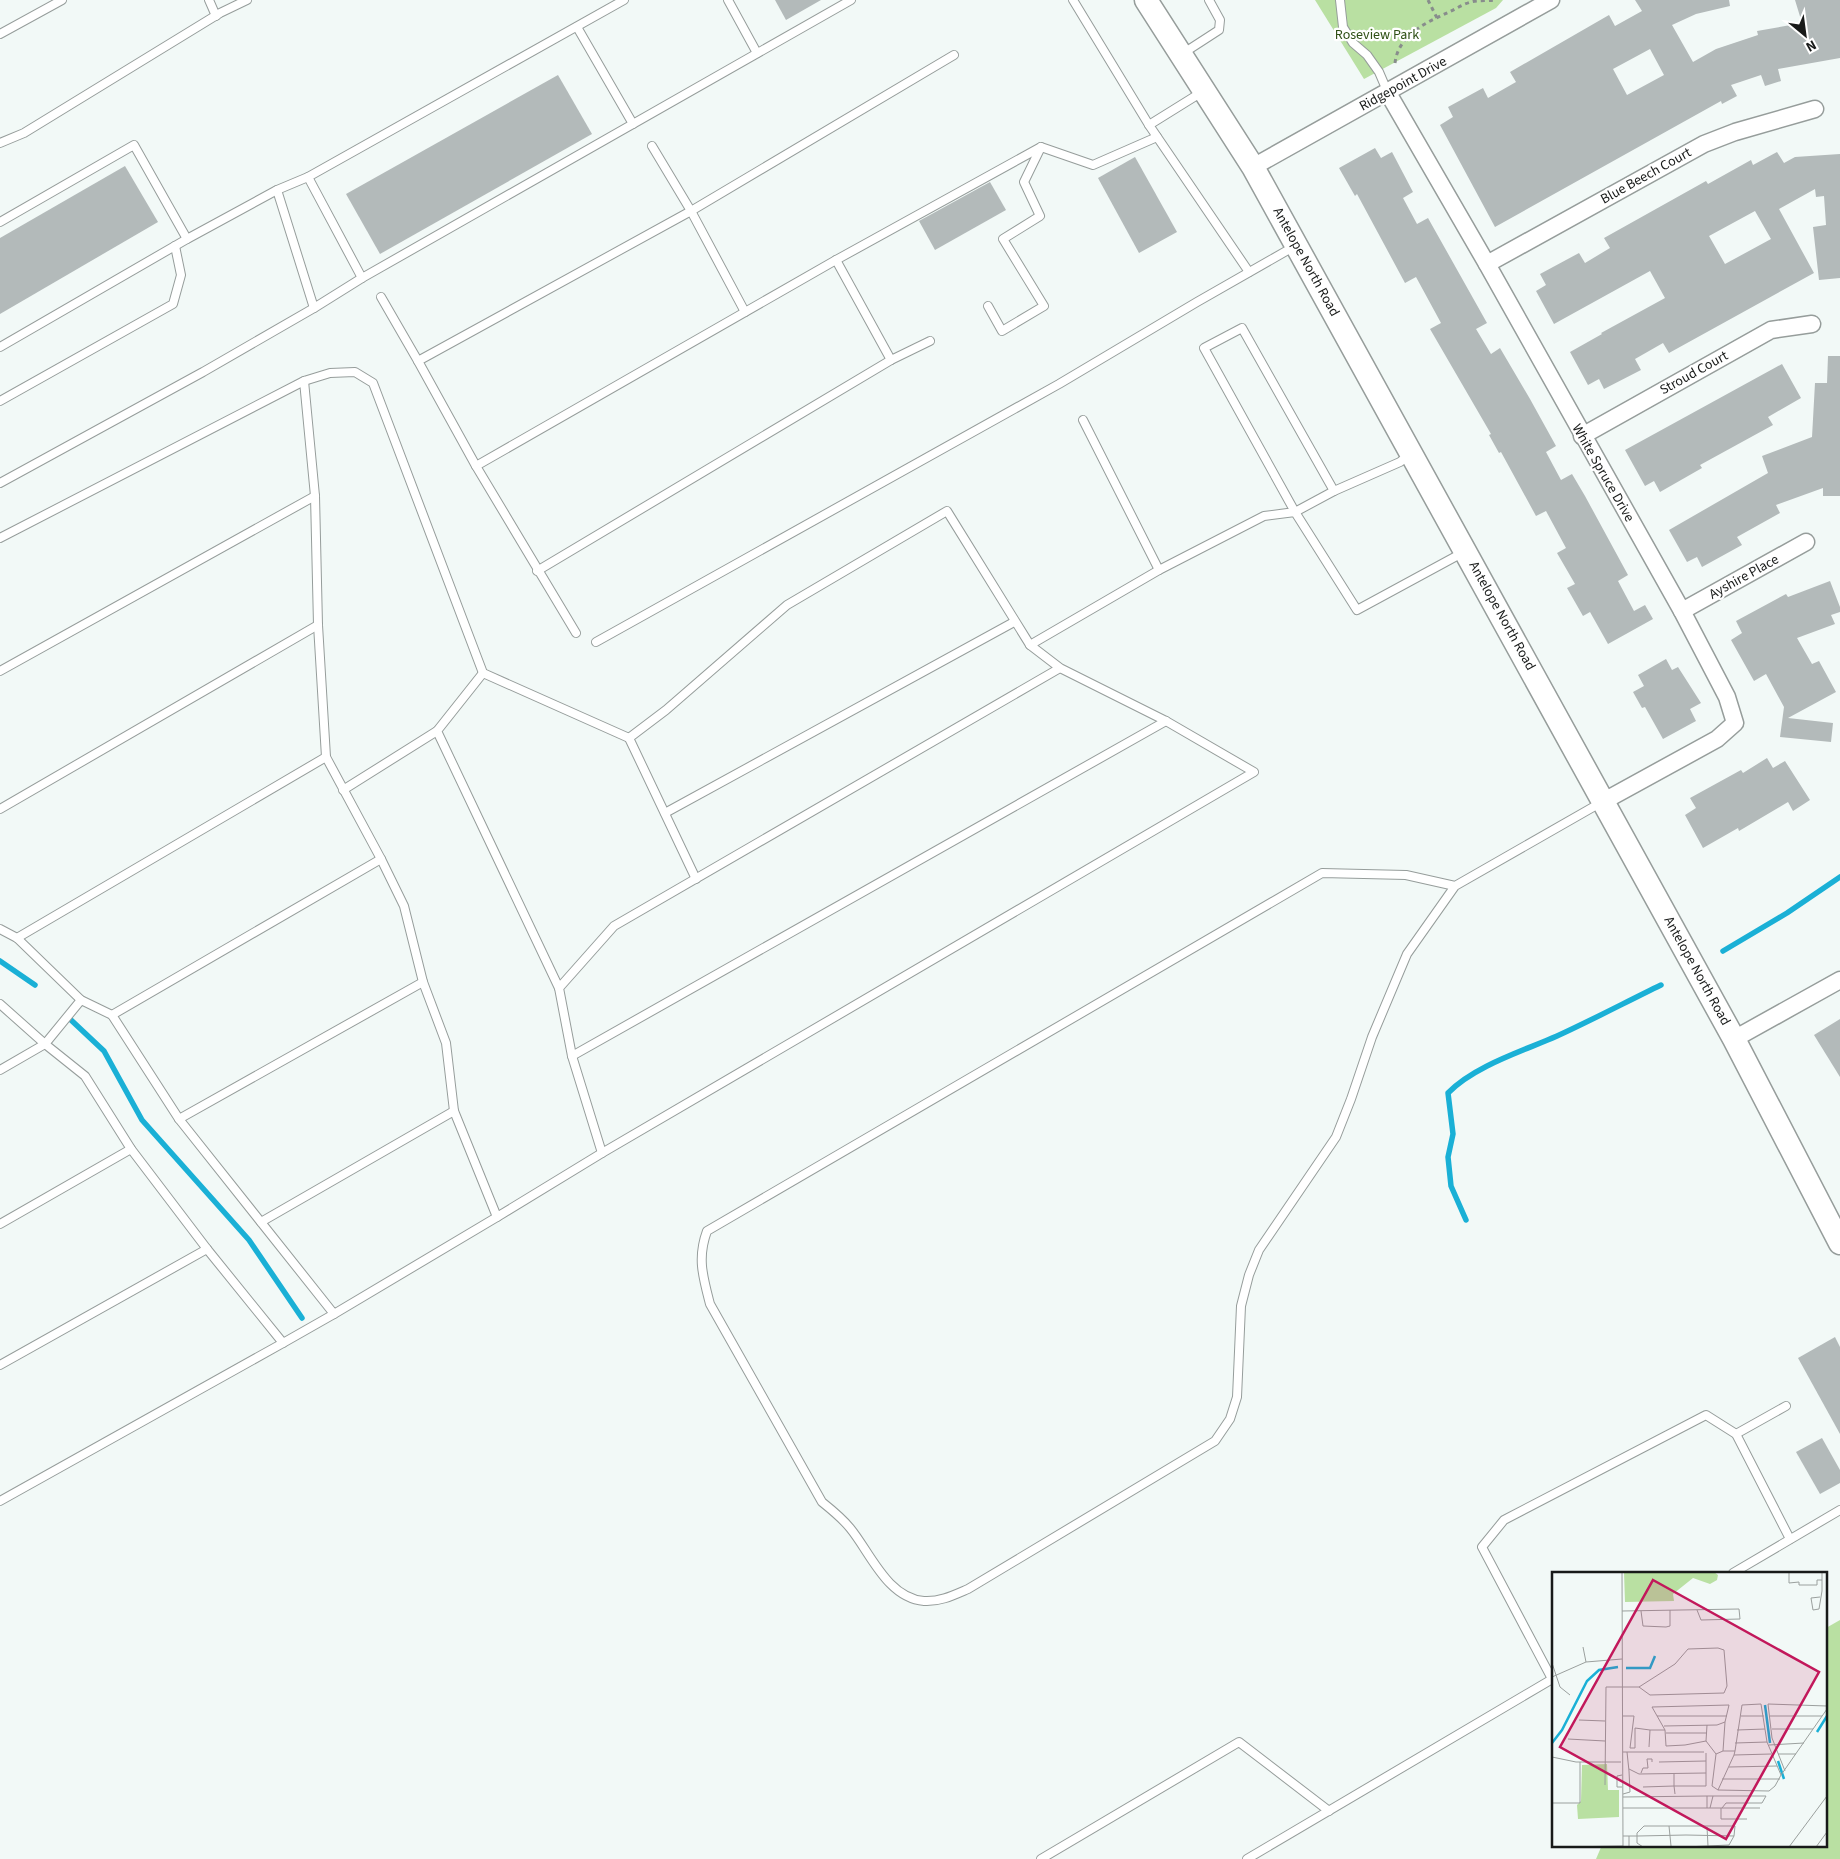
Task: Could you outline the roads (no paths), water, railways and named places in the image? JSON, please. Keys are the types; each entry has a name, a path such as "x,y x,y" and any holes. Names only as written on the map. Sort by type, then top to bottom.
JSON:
{"main road":[{"name":"Antelope North Road","path":"1146,0 1253,167 1297,245 1734,1039 1840,1242"}],"street":[{"name":"Ridgepoint Drive","path":"1253,167 1551,0"},
{"name":"White Spruce Drive","path":"1388,93 1487,264 1682,611 1727,697 1735,723 1717,739 1604,801"},
{"name":"Blue Beech Court","path":"1487,264 1704,144 1735,132 1815,109"},
{"name":"Stroud Court","path":"1582,436 1771,330 1812,324"},
{"name":"Ayshire Place","path":"1682,611 1806,542"},
{"path":"1734,1039 1840,980"}],"lane":[{"path":"0,34 62,0"},
{"path":"209,0 216,16"},
{"path":"0,143 24,133 216,16 247,0"},
{"path":"0,347 187,239 277,190 308,178 624,0"},
{"path":"728,0 757,53"},
{"path":"0,482 203,372 362,278 851,0"},
{"path":"1073,0 1149,125 1249,272"},
{"path":"1180,55 1220,30 1220,20 1209,0"},
{"path":"1340,0 1343,26 1353,43 1366,54 1379,72 1388,93"},
{"path":"577,27 634,124"},
{"path":"418,361 690,211 954,55"},
{"path":"1149,125 1204,91"},
{"path":"476,466 836,260 1041,147 1093,165 1157,137"},
{"path":"0,222 134,145 187,239"},
{"path":"652,146 745,312"},
{"path":"988,306 1002,331 1044,306 1003,239 1040,216 1024,182 1041,147"},
{"path":"308,178 362,278"},
{"path":"277,190 314,308"},
{"path":"596,642 1059,384 1297,245"},
{"path":"0,401 173,304 180,275 175,246"},
{"path":"836,260 891,360"},
{"path":"381,297 476,466 537,571 576,633"},
{"path":"1334,490 1242,328 1204,348 1295,512 1357,610 1466,551"},
{"path":"537,571 891,360 930,341"},
{"path":"0,538 304,381 330,373 355,372 373,383 483,673 629,738 696,878"},
{"path":"304,381 315,496 318,625 326,757 382,859 404,906 423,982 446,1043 454,1111 497,1217"},
{"path":"1083,420 1159,570"},
{"path":"1030,645 1159,570 1264,516 1295,512 1334,490 1400,462 1412,454"},
{"path":"0,671 315,496"},
{"path":"0,1501 334,1314 602,1153 1254,772 1166,721 1060,668 1030,645 947,511 787,604 666,710 629,738"},
{"path":"665,813 1014,622"},
{"path":"0,809 318,625"},
{"path":"560,988 614,926 1060,668"},
{"path":"343,790 437,731 483,673"},
{"path":"572,1056 1166,721"},
{"path":"437,731 560,988 572,1056 602,1153"},
{"path":"17,938 326,757"},
{"path":"1455,886 1406,875 1322,873 707,1231 702,1246 702,1272 710,1304 822,1502 851,1529 882,1576 903,1594 923,1601 945,1599 968,1589 1215,1440 1230,1419 1237,1397 1241,1306 1249,1275 1259,1250 1336,1137 1352,1099 1372,1037 1407,954 1455,886 1604,801"},
{"path":"112,1015 382,859"},
{"path":"0,929 17,938 81,1000 112,1015 179,1119 334,1314"},
{"path":"179,1119 423,982"},
{"path":"0,1070 44,1044 81,1000"},
{"path":"0,1004 44,1044 85,1076 130,1149 206,1249 283,1343"},
{"path":"261,1222 454,1111"},
{"path":"0,1224 130,1149"},
{"path":"0,1365 206,1249"},
{"path":"1736,1434 1786,1406"},
{"path":"1552,1677 1482,1547 1504,1520 1706,1415 1736,1434 1790,1539"},
{"path":"1735,1572 1840,1510"},
{"path":"1247,1859 1552,1680"},
{"path":"1041,1859 1239,1742 1329,1811"}],"waterway":[{"path":"1723,951 1787,913 1840,877"},
{"path":"0,961 35,985"},
{"path":"1466,1220 1451,1186 1448,1157 1453,1134 1448,1093 1459,1083 1485,1067 1570,1030 1661,985"},
{"path":"71,1020 104,1051 142,1120 249,1240 302,1318"}],"park label":[{"name":"Roseview Park","path":"1377,35"}]}
